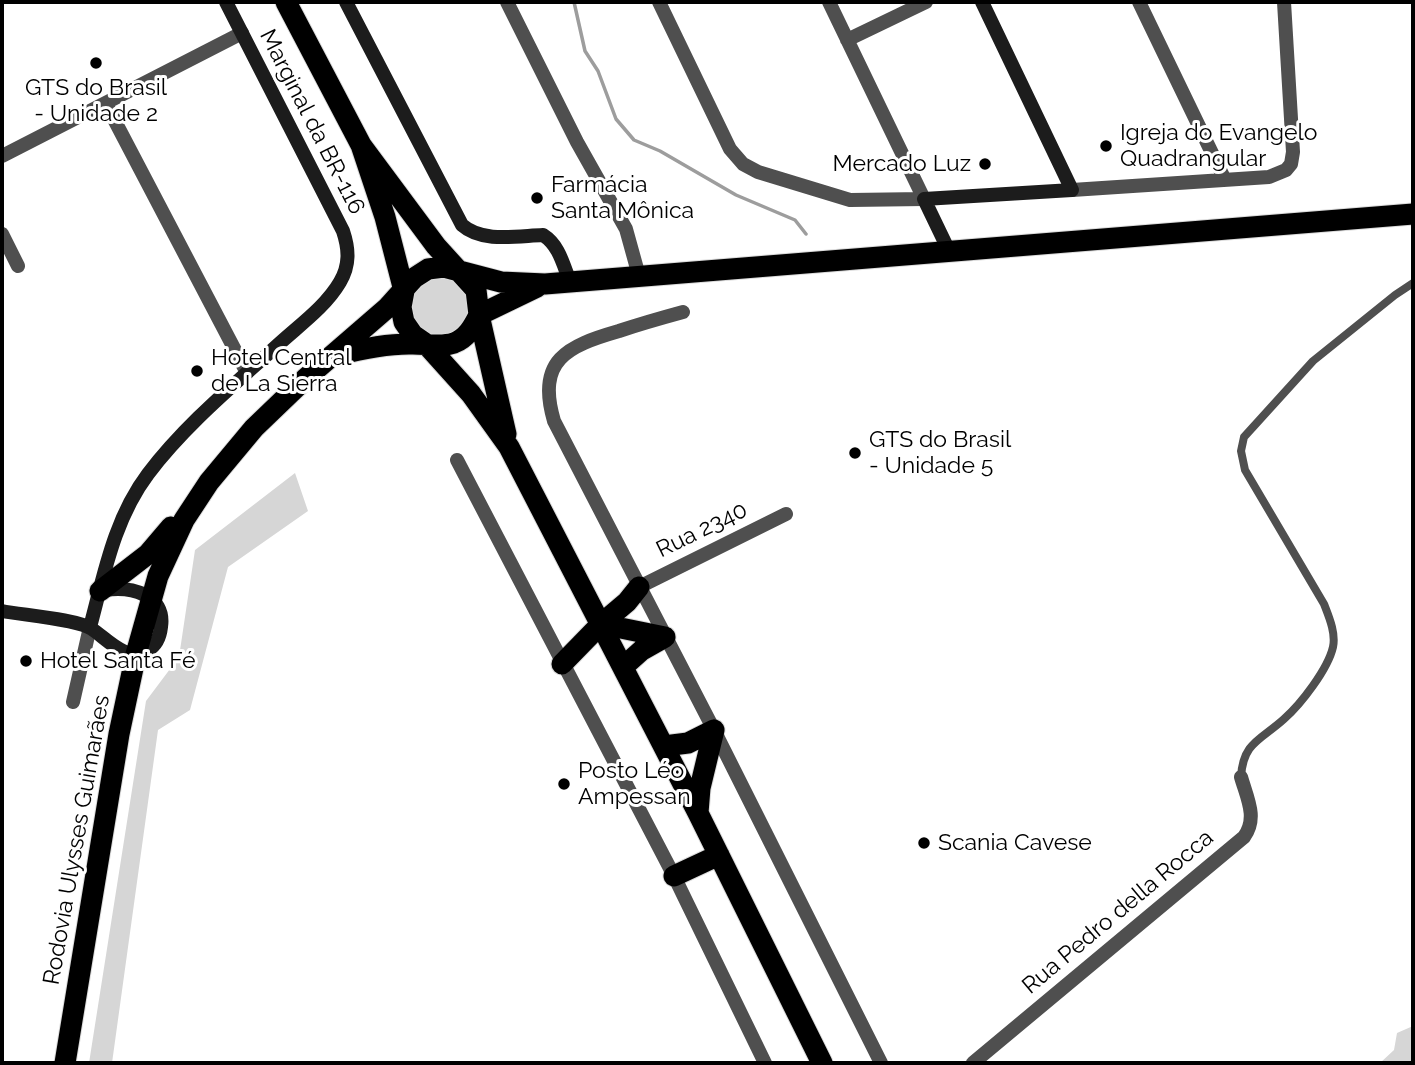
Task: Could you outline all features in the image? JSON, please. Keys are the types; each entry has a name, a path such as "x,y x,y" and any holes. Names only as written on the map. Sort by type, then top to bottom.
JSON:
{"highway":[{"path":"286,2 362,145 436,246 476,290 479,315 509,447"},
{"path":"362,145 404,291 401,307 404,322 413,335 426,344 471,394 509,447 698,813 821,1063"},
{"path":"479,315 545,284 1413,214"},
{"name":"Rodovia Ulysses Guimarães","path":"65,1063 130,685 144,651 151,597 167,553 209,482 279,403 404,291 414,278 428,269 444,267 501,282 545,284"},
{"name":"Rodovia Ulysses Guimarães","path":"332,356 370,348 426,344 440,346 453,343 465,337 474,327 479,315"},
{"path":"100,591 148,554 209,482"},
{"path":"562,664 627,602 639,587"},
{"path":"601,624 665,636"},
{"path":"623,667 642,650 665,636"},
{"path":"664,746 688,743 714,730"},
{"path":"698,813 700,788 714,730"},
{"path":"674,876 719,855"}],"street":[{"name":"Marginal da BR-116","path":"226,2 343,231 348,248 348,265 341,281 321,305 247,373"},
{"path":"346,2 462,225 481,236 542,235 551,240 558,250 570,282"},
{"path":"507,2 577,142 626,229 639,276"},
{"path":"659,2 730,149 743,164 758,172 850,200 924,199 1226,180 1269,177 1286,170 1291,164 1294,142 1286,63 1284,2"},
{"path":"829,2 949,251"},
{"path":"848,40 926,2"},
{"path":"982,2 1072,190"},
{"path":"1139,2 1226,180"},
{"path":"2,156 242,33"},
{"path":"73,702 90,627 118,528 131,499 148,474 193,424 247,373 106,104"},
{"path":"2,234 18,266"},
{"path":"683,312 584,341 565,354 554,369 549,385 549,402 554,421 714,730 881,1063"},
{"path":"457,460 674,876 765,1063"},
{"name":"Rua 2340","path":"639,587 786,514"},
{"path":"100,591 129,588 151,597"},
{"path":"2,611 90,627 121,650 144,651"},
{"name":"Rua Pedro della Rocca","path":"973,1063 1244,837 1250,829 1252,812 1241,777"}],"lane":[{"path":"1241,777 1242,761 1247,749 1301,702 1320,675 1333,646 1332,627 1325,604 1245,470 1241,451 1244,437 1313,360 1387,301 1413,284"}],"shaded area":[{"path":"434,278 446,278 461,286 469,301 469,313 461,328 446,336 434,336 419,328 411,313 411,301 419,286"},
{"path":"295,473 308,511 228,567 190,710 158,730 112,1063 89,1063 146,701 179,657 195,550"},
{"path":"1413,1026 1413,1063 1380,1063 1394,1050 1397,1033"}],"waterway":[{"path":"574,2 585,51 598,71 616,119 634,140 660,151 736,195 795,220 806,234"}],"place":[{"name":"GTS do Brasil - Unidade 2","path":"96,63"},
{"name":"Igreja do Evangelo Quadrangular","path":"1106,146"},
{"name":"Mercado Luz","path":"985,164"},
{"name":"Farmácia Santa Mônica","path":"537,198"},
{"name":"Hotel Central de La Sierra","path":"197,371"},
{"name":"GTS do Brasil - Unidade 5","path":"855,453"},
{"name":"Hotel Santa Fé","path":"26,661"},
{"name":"Posto Léo Ampessan","path":"564,784"},
{"name":"Scania Cavese","path":"924,843"}]}
